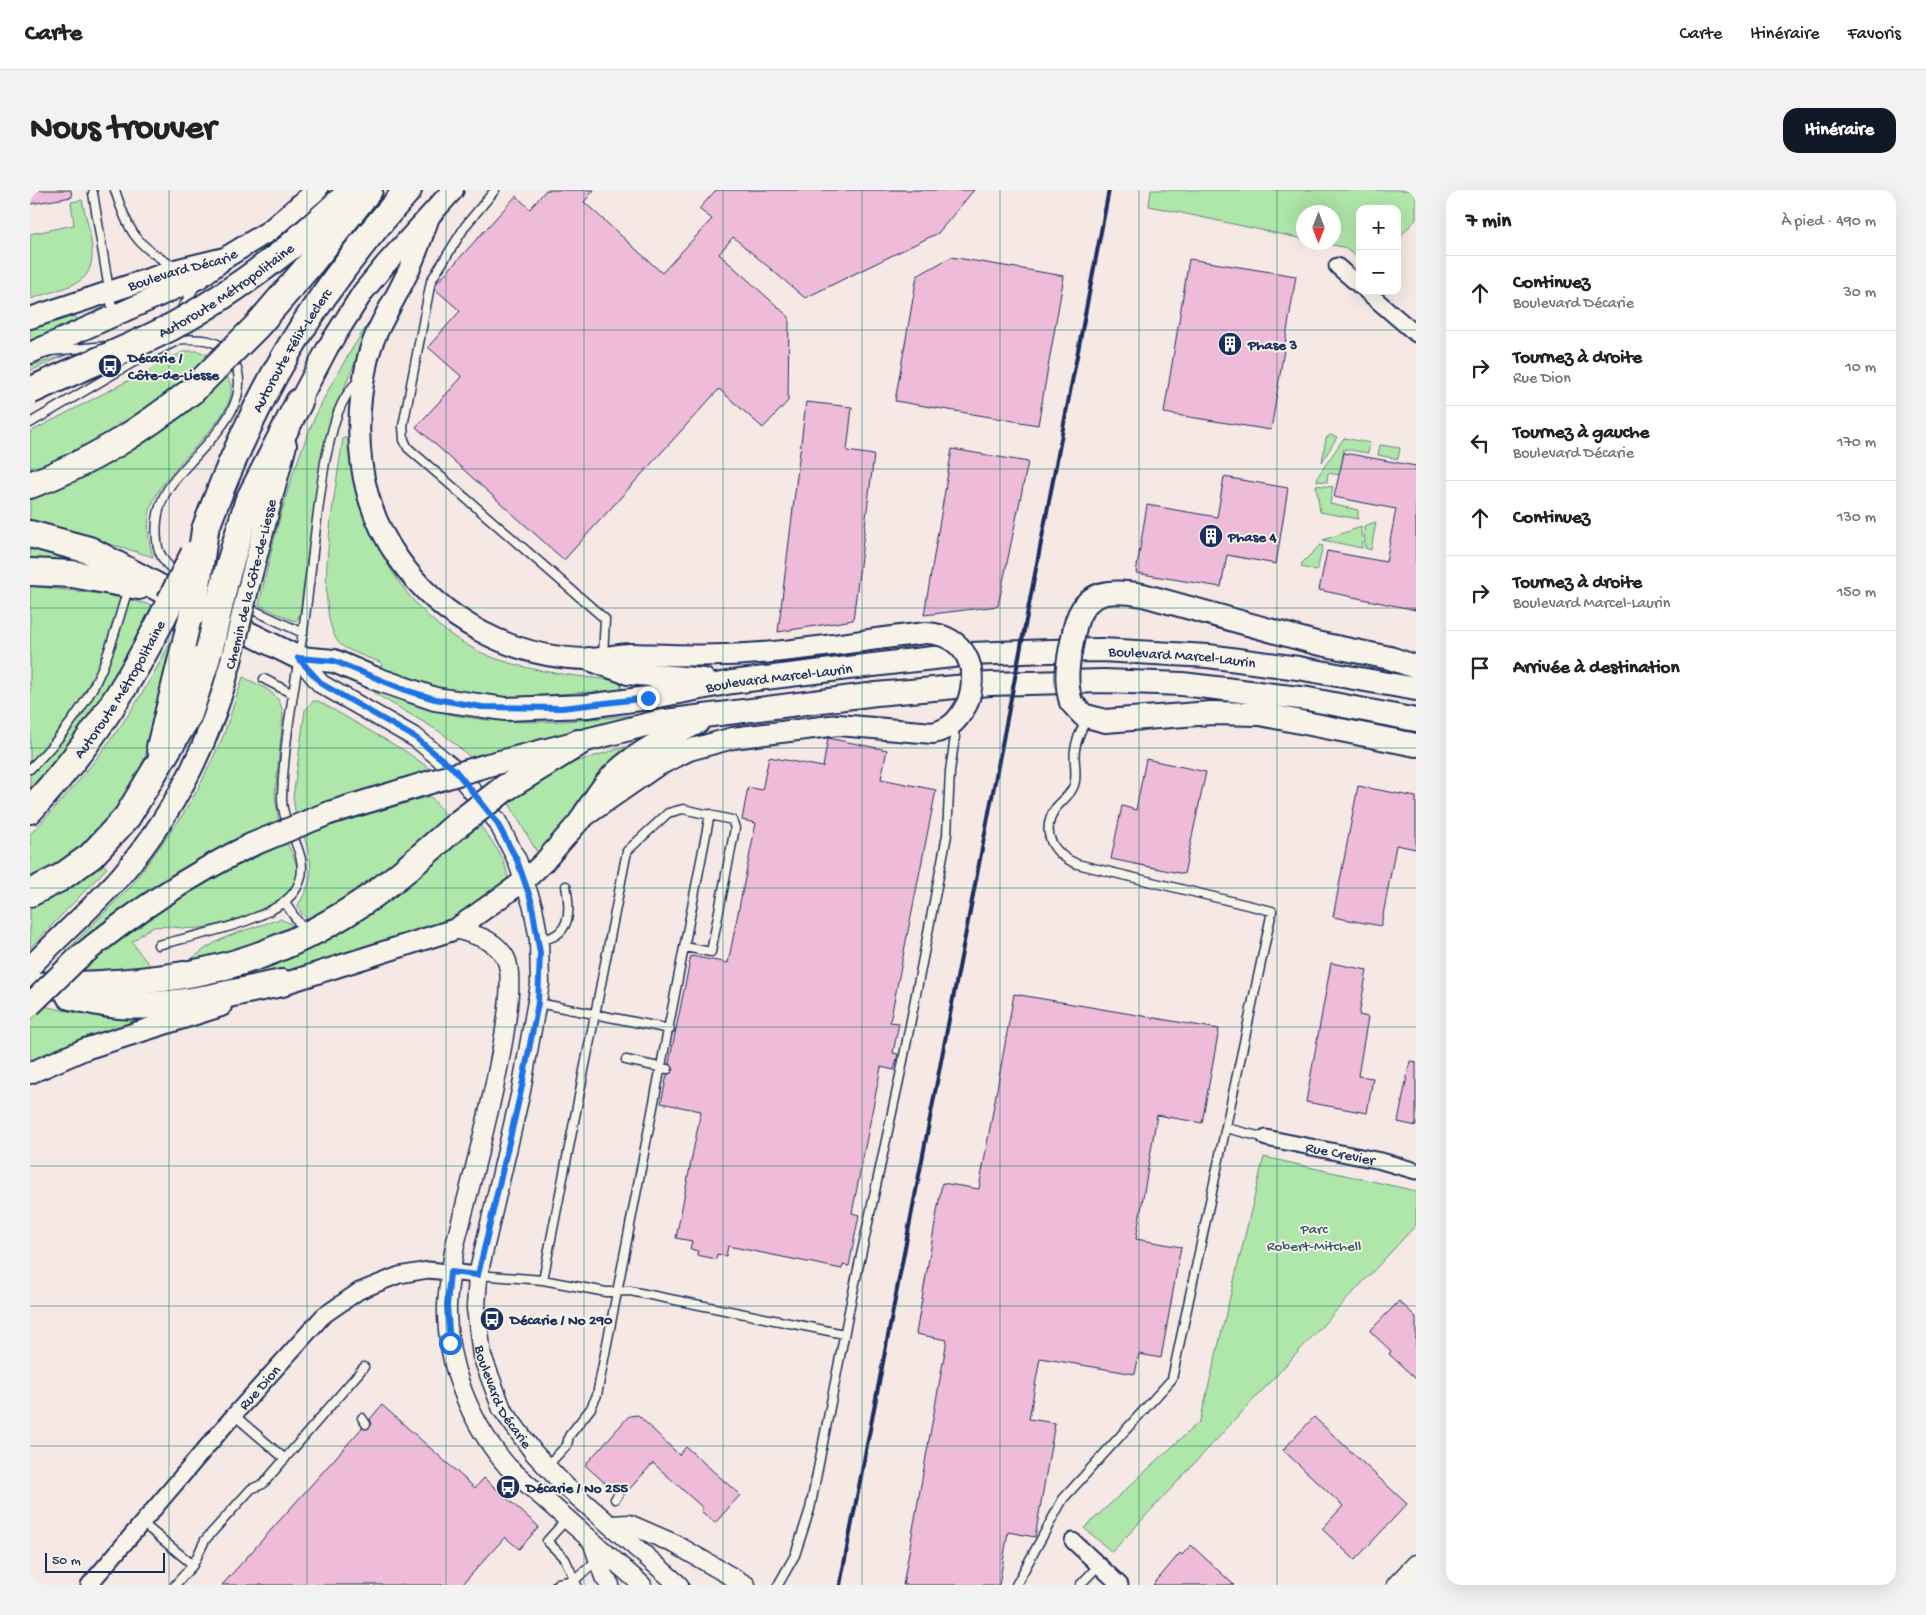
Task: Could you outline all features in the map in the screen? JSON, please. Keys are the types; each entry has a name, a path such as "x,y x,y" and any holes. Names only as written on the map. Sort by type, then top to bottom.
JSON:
{"highway":[{"name":"Autoroute Métropolitaine","path":"30,391 143,340 220,298 291,246 352,190"},
{"path":"30,485 74,468 107,451 146,426 192,390 257,326 369,190"},
{"name":"Autoroute Félix-Leclerc","path":"205,530 239,444 288,348 341,270 408,190"},
{"path":"30,893 60,878 91,856 122,824 153,776 189,714 220,656 225,586 248,502 298,402"},
{"name":"Autoroute Métropolitaine","path":"30,810 86,745 126,686 147,649 205,530"},
{"path":"153,776 193,613 205,530"},
{"path":"30,534 89,550 131,579 165,592"},
{"path":"30,572 131,579"},
{"path":"30,987 116,984 183,976 249,960 307,935 338,918 382,889 457,825 505,788 578,744"},
{"path":"30,987 130,1006 181,1002 282,983"}],"main road":[{"name":"Boulevard Décarie","path":"30,318 179,269 224,258 269,231 317,190"},
{"path":"298,402 328,347 363,292 384,265 453,190"},
{"path":"429,217 404,281 372,342 364,376 359,430 364,484 378,524 403,566 438,602 477,630 530,650 596,658 627,654 748,654 926,633 950,639 967,656 972,680 967,704 961,715 952,725 933,733 838,725 720,741 689,750 655,767 582,818"},
{"path":"30,352 199,278 224,258"},
{"path":"1416,667 1390,658 1331,647 1143,596 1118,591 1098,595 1081,609 1075,627 1066,673 1066,687 1071,702 1088,717 1116,721 1211,713 1260,714 1416,745"},
{"name":"Boulevard Marcel-Laurin","path":"165,592 298,658 334,661 374,678 435,699 505,709 588,706 648,698 732,682 970,654 1101,650 1208,656 1260,662 1416,689"},
{"name":"Chemin de la Côte-de-Liesse","path":"30,967 119,878 157,829 186,781 220,703 220,656"},
{"path":"596,658 628,673 732,682"},
{"name":"Boulevard Marcel-Laurin","path":"30,1005 77,959 151,902 190,878 251,845 329,813 488,765 578,744 644,724 705,718 941,687 1104,681 1182,684 1285,695 1416,720"},
{"path":"30,1073 85,1049 237,1001 282,983 456,929 473,914 525,880 544,862 582,818 607,782 624,767 648,750 705,718"}],"street":[{"path":"1337,266 1356,283"},
{"path":"1371,295 1416,334"},
{"name":"Boulevard Décarie","path":"298,658 322,684 416,738 455,770 496,821 509,842 525,880 533,906 539,940 541,964 538,1003 521,1091 478,1275 476,1301 482,1356 490,1381 508,1419 546,1466 610,1526 679,1585"},
{"name":"Boulevard Décarie","path":"456,929 479,936 496,946 508,964 510,989 495,1077 450,1272 447,1306 450,1343 456,1371 473,1415 495,1452 508,1467 599,1552 642,1585"},
{"name":"Rue Crevier","path":"1266,1138 1381,1161 1416,1171"},
{"name":"Rue Dion","path":"89,1585 141,1522 312,1326 335,1306 372,1285 399,1275 428,1270 478,1275"},
{"path":"610,1526 629,1524 675,1544 746,1585"},
{"path":"1073,1541 1120,1585"},
{"path":"599,1552 604,1577 610,1585"},
{"path":"1396,1585 1416,1564"}],"lane":[{"path":"115,190 129,230 147,248 179,269"},
{"path":"495,190 466,225 431,281 402,434 408,448 605,619 596,658"},
{"path":"93,193 114,316"},
{"path":"144,356 173,324 199,278"},
{"path":"30,352 189,339 207,340 228,351 237,369 237,392 224,423 168,489 159,508 156,536 160,554 169,567 225,586 303,634"},
{"path":"30,423 144,356 167,345 189,339"},
{"path":"158,945 267,913 285,902 298,885 302,869 300,855 285,815 282,799 293,694 303,634 318,505 334,422 346,392 364,376"},
{"path":"30,769 61,736 91,692 101,672 131,579"},
{"path":"264,679 293,694"},
{"path":"1016,1585 1063,1499 1172,1379 1272,911 1076,864 1068,860 1052,846 1049,839 1049,826 1054,810 1075,784 1075,750 1088,717"},
{"path":"778,1585 794,1555 806,1525 844,1334 901,1071 947,835 950,771 955,737 952,725"},
{"path":"543,1280 627,851 668,813 683,809 732,820 735,828 711,952 685,947"},
{"path":"546,1466 567,1445 569,1436 595,1402 665,1068 670,1029 710,814"},
{"path":"539,940 550,939 557,935 567,920 569,906 566,886"},
{"path":"285,902 307,935"},
{"path":"538,1003 670,1029"},
{"path":"626,1060 665,1068"},
{"path":"1226,1128 1266,1138"},
{"path":"478,1275 543,1280 606,1292 630,1292 844,1334"},
{"path":"176,1585 192,1565 205,1540 251,1489 263,1484 364,1367"},
{"path":"234,1415 285,1459"},
{"path":"566,1520 547,1541 565,1559 576,1583"},
{"path":"141,1522 192,1565"},
{"path":"576,1583 599,1552"},
{"path":"1080,1585 1098,1565"},
{"path":"556,1585 558,1583 576,1583"}],"green space":[{"path":"1151,190 1416,190 1416,219 1401,236 1401,205 1356,205 1356,256 1341,247 1341,205 1296,205 1296,238 1149,206"},
{"path":"82,200 92,253 88,273 81,280 71,285 30,299 30,234 74,225 71,202"},
{"path":"75,315 77,321 30,341 30,329"},
{"path":"373,316 377,318 349,376 335,413 314,511 300,613 297,620 294,621 259,605 275,538 301,450 316,414 339,371"},
{"path":"185,351 198,351 211,356 161,404 126,428 30,473 30,432"},
{"path":"66,355 30,371 30,366"},
{"path":"227,376 231,394 227,406 208,433 159,490 152,504 148,531 153,557 121,547 30,525 30,497 88,472 130,451 176,419"},
{"path":"1330,435 1337,437 1322,462 1326,438"},
{"path":"343,438 349,438 352,470 361,504 385,560 402,586 421,609 443,629 469,646 497,659 542,671 620,681 622,690 511,697 435,688 381,669 382,663 341,645 331,625 327,601 327,573 328,543"},
{"path":"1344,438 1370,443 1368,453 1344,449 1340,475 1328,473 1327,482 1317,481 1318,476"},
{"path":"1380,445 1400,448 1398,459 1378,455"},
{"path":"1316,485 1333,487 1330,504 1358,510 1358,519 1320,512"},
{"path":"1376,522 1371,550 1365,548 1364,526"},
{"path":"1361,527 1362,548 1323,540"},
{"path":"1320,545 1323,546 1317,571 1301,567 1302,563"},
{"path":"30,548 69,560 69,566 30,565"},
{"path":"30,586 102,594 152,605 127,654 83,725 49,769 30,789"},
{"path":"179,624 160,711 141,767 128,793 111,818 91,840 54,866 30,879 30,834 74,786 114,735 149,681"},
{"path":"243,677 269,691 279,701 283,715 275,796 279,822 72,955 63,954 130,887 180,819 198,789 223,737"},
{"path":"375,691 419,706 485,720 548,722 633,715 634,720 474,760 442,733 374,693"},
{"path":"313,701 318,701 405,751 435,772 296,816 293,798 305,710"},
{"path":"656,738 539,854 537,852 507,800 568,764"},
{"path":"430,796 453,823 393,873 311,922 301,913 298,905 304,896 311,872 311,864 304,836 339,823"},
{"path":"478,823 502,858 508,881 452,921 255,984 173,991 223,980 288,957"},
{"path":"287,843 296,863 298,873 296,884 281,901 254,914 211,926 194,928 154,927 132,942 152,967 157,970 167,971 186,963 216,942 280,919 291,924 295,934 292,937 228,962 177,974 138,978 72,978 130,931 203,883"},
{"path":"103,864 107,868 30,948 30,908 55,897"},
{"path":"44,1006 77,1013 109,1016 141,1018 174,1017 30,1067 30,1021"},
{"name":"Parc Robert-Mitchell","path":"1264,1157 1416,1191 1416,1225 1112,1552 1084,1528 1200,1421"}],"building":[{"path":"30,190 71,190 72,197 30,204"},
{"path":"546,190 594,190 584,202 662,273 712,219 699,209 716,190 974,190 938,233 805,298 733,237 719,254 789,317 788,401 763,428 719,389 564,560 416,427 462,377 428,347 460,311 435,289 436,284 516,196 530,209"},
{"path":"951,257 1064,276 1038,425 895,401 917,276"},
{"name":"Phase 3","path":"1189,259 1296,276 1271,430 1164,413"},
{"path":"806,402 852,407 847,451 874,455 853,620 778,632"},
{"path":"952,449 1028,462 998,606 924,615"},
{"path":"1344,453 1416,466 1416,610 1319,590 1327,551 1386,562 1396,509 1334,497"},
{"name":"Phase 4","path":"1224,477 1288,488 1276,564 1227,555 1221,587 1136,573 1147,505 1217,517"},
{"path":"828,738 887,750 881,779 936,790 890,1022 899,1023 893,1053 898,1054 894,1070 881,1067 852,1213 859,1215 849,1266 843,1265 842,1269 728,1246 726,1256 717,1254 716,1259 697,1255 698,1251 690,1249 692,1241 676,1238 701,1111 661,1103 667,1075 674,1070 669,1063 691,956 728,963 756,823 742,820 748,787 762,790 769,757 823,767"},
{"path":"1146,759 1206,772 1184,874 1111,859 1122,806 1136,810"},
{"path":"1358,786 1416,797 1416,849 1396,845 1381,926 1333,917"},
{"path":"1331,963 1367,970 1359,1015 1368,1017 1358,1076 1373,1078 1367,1113 1306,1102"},
{"path":"1014,994 1219,1029 1202,1123 1157,1115 1136,1239 1181,1247 1161,1358 1139,1354 1135,1374 1040,1358 1029,1419 1055,1423 1035,1537 1008,1532 999,1585 903,1585 947,1340 916,1334 942,1183 979,1189"},
{"path":"1410,1061 1416,1062 1416,1126 1398,1122"},
{"path":"1399,1301 1416,1317 1416,1379 1389,1354 1391,1351 1370,1331"},
{"path":"382,1405 475,1488 484,1478 539,1527 519,1549 505,1537 462,1585 222,1585 362,1428 369,1428 372,1424 370,1419"},
{"path":"638,1415 679,1455 686,1447 740,1495 715,1523 701,1511 703,1508 653,1463 624,1495 621,1490 614,1491 585,1465 629,1416"},
{"path":"1314,1417 1407,1504 1355,1560 1322,1529 1343,1506 1283,1450"},
{"path":"1191,1545 1234,1585 1153,1585 1180,1553 1182,1555"}],"railway":[{"path":"840,1585 1109,190"}],"place":[{"name":"Phase 3","path":"1230,344"},
{"name":"Décarie / Côte-de-Liesse","path":"110,366"},
{"name":"Phase 4","path":"1211,536"},
{"name":"Décarie / No 290","path":"492,1319"},
{"name":"Décarie / No 255","path":"508,1487"}],"route":[{"path":"450,1343 447,1306 450,1272 478,1275 514,1124 532,1038 540,992 541,964 533,906 525,880 509,842 482,801 455,770 416,738 322,684 298,658 334,661 408,691 435,699 482,707 533,710 588,706 648,698"}]}
